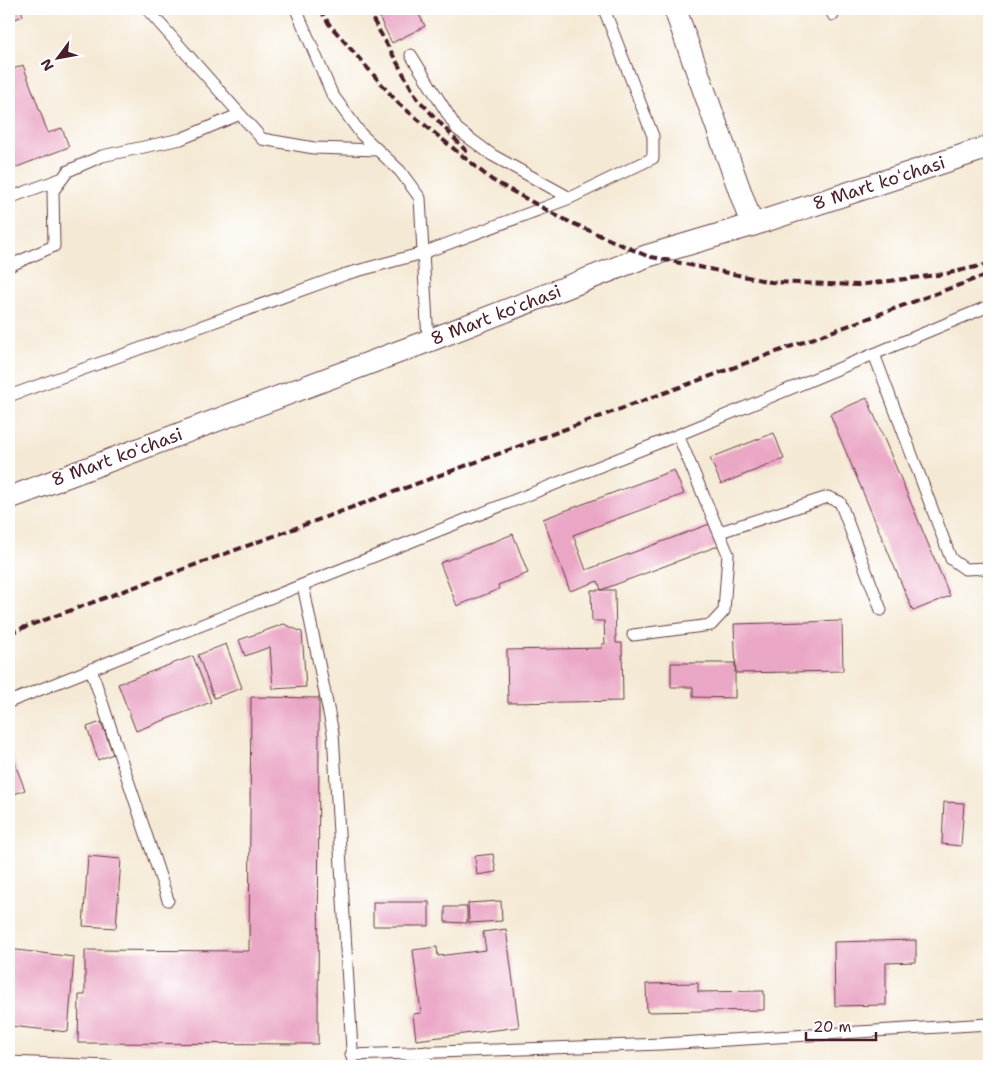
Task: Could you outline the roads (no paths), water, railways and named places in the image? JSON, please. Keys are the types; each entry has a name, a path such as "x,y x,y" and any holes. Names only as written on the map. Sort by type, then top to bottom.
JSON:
{"street":[{"path":"675,9 752,224"},
{"name":"8 Mart koʻchasi","path":"9,498 428,341 647,256 989,147"}],"lane":[{"path":"147,9 262,139 314,148 378,150"},
{"path":"296,9 332,94 362,134 400,170 420,198 428,341"},
{"path":"9,396 346,274 423,253 570,198 653,158 653,136 604,9"},
{"path":"411,54 457,129 492,156 570,198"},
{"path":"9,266 54,246 53,190 68,172 102,156 180,139 240,114"},
{"path":"9,198 63,178"},
{"path":"9,702 678,435 989,306"},
{"path":"874,354 951,559 965,570 989,568"},
{"path":"633,635 711,625 724,611 728,554 678,435"},
{"path":"720,532 828,497 840,502 880,610"},
{"path":"303,585 333,733 352,1060 426,1052 662,1044 989,1024"},
{"path":"91,669 168,900"},
{"path":"426,1052 426,1066"},
{"path":"9,1062 109,1066"}],"railway":[{"path":"320,9 329,24 399,104 492,180 563,219 647,256 771,282 858,285 945,274 989,264"},
{"path":"367,9 417,98 467,152"},
{"path":"9,633 989,274"}]}
